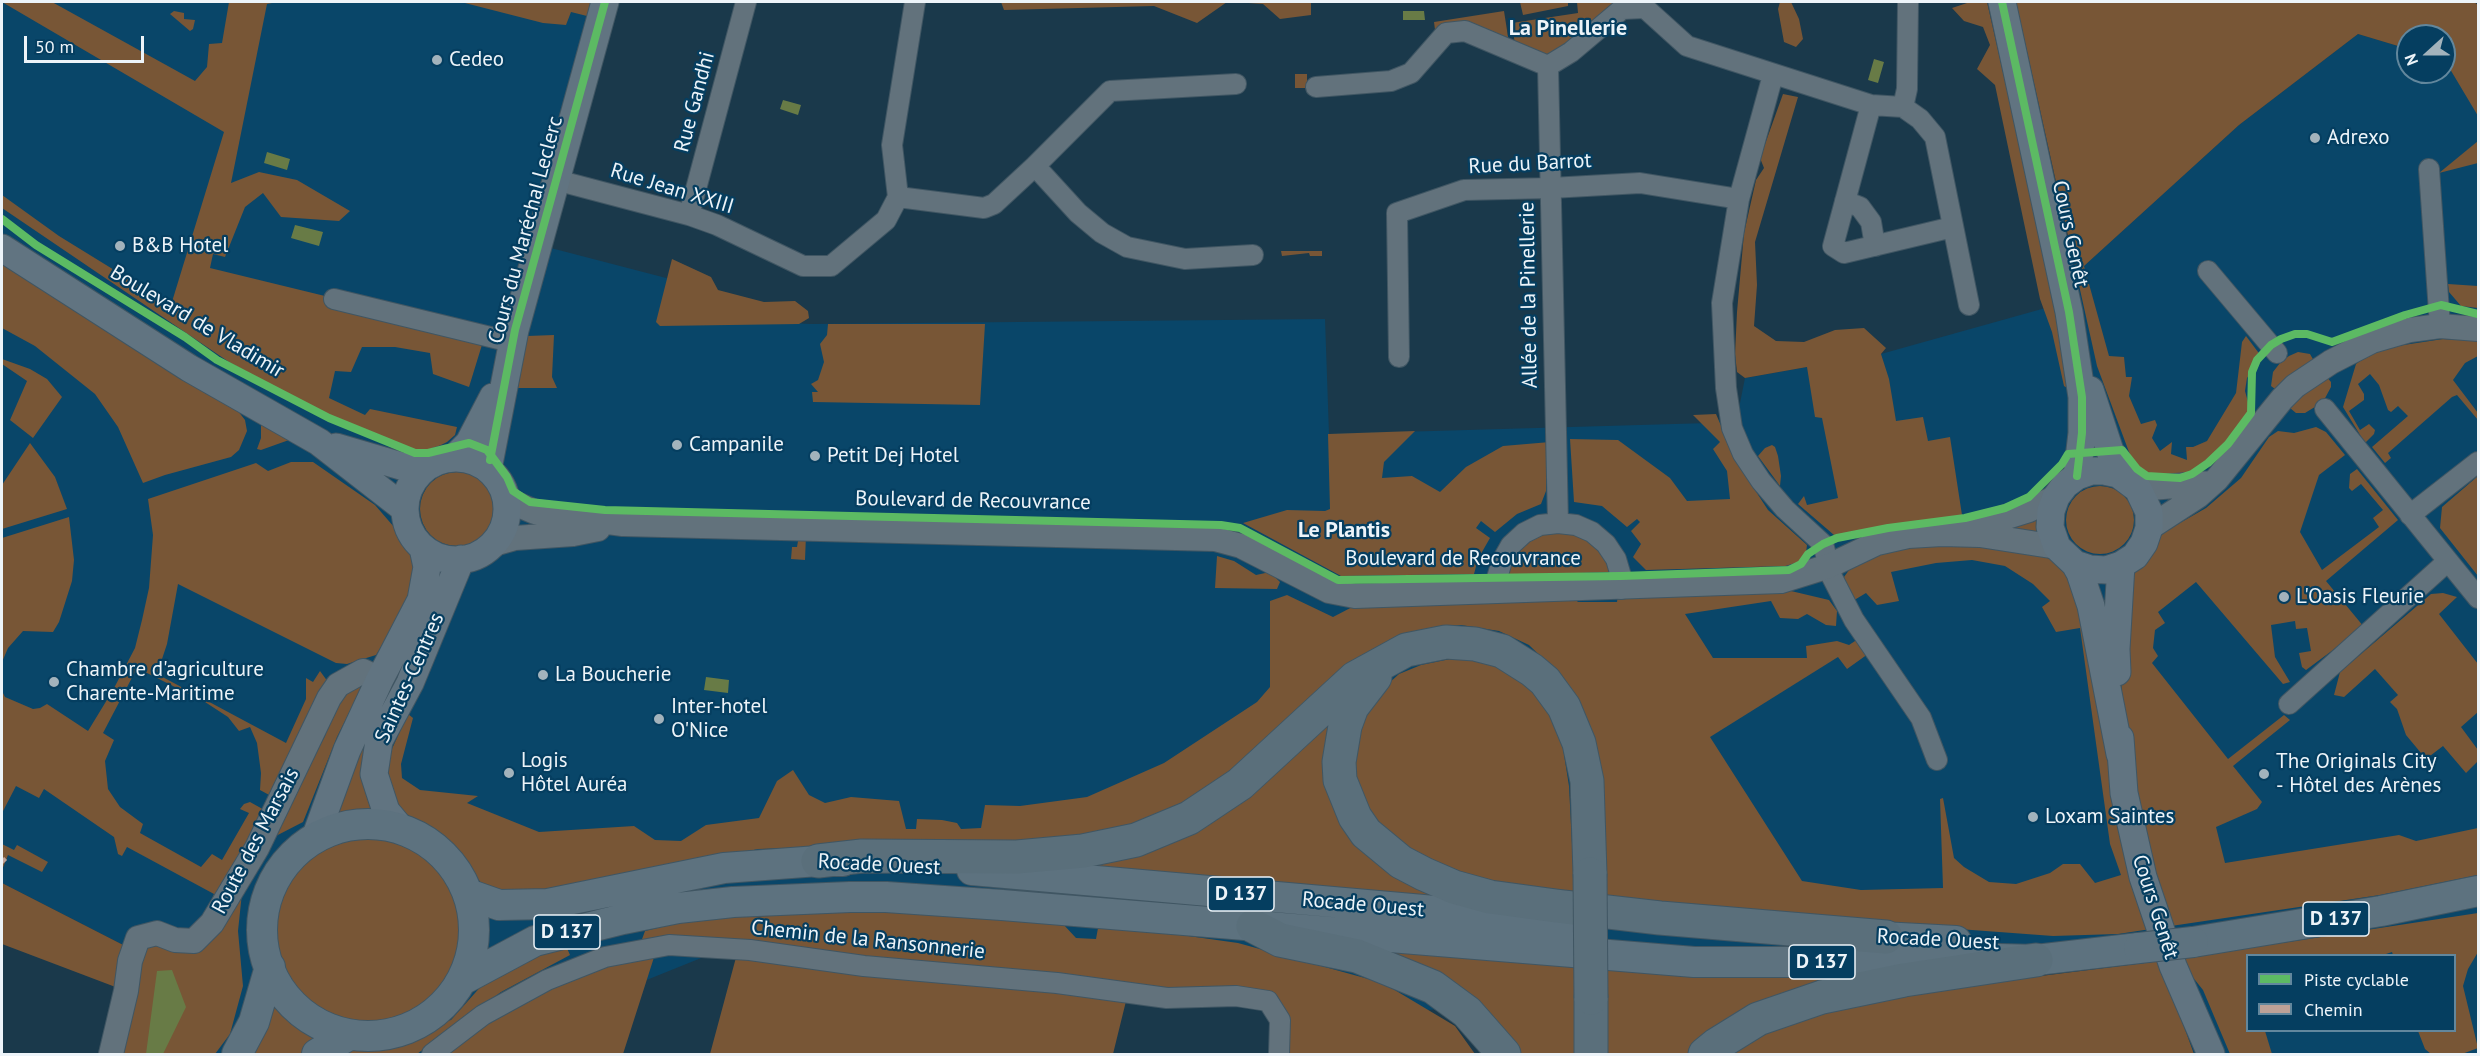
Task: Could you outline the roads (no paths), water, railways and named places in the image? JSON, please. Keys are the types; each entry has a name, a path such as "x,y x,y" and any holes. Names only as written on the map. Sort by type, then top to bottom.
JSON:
{"highway":[{"path":"818,861 862,856 1017,857 1053,855 1111,846 1145,837 1189,818 1240,784 1338,691 1355,678 1413,648 1446,642 1475,644 1502,651 1532,669 1545,681 1564,707 1578,743 1587,781 1591,1054"},
{"name":"D 137","path":"1394,656 1352,707 1345,726 1339,762 1341,780 1354,817 1366,833 1401,862 1454,887 1490,897 1660,918 1886,937"},
{"path":"1253,926 1280,940 1357,956 1433,987 1467,1012 1504,1054"},
{"path":"1705,1054 1758,1019 1822,997 1904,980 2036,960"}],"main road":[{"name":"Cours du Maréchal Leclerc","path":"454,458 469,443 489,406 513,336 605,2"},
{"name":"Cours Genêt","path":"2002,2 2069,312 2082,397 2082,433 2077,476"},
{"name":"Boulevard de Vladimir","path":"2,248 189,368 319,442"},
{"name":"Cours Genêt","path":"2069,312 2110,451 2134,485"},
{"name":"Cours du Maréchal Leclerc","path":"488,469 513,336"},
{"path":"319,442 401,466 425,468"},
{"path":"319,442 405,508"},
{"path":"315,838 347,750 380,679 421,600 427,567 423,548 410,529 405,508 407,493 414,479 435,462 454,458 473,460 488,469 503,487 507,500 506,522 494,544 482,553 461,560 438,556 423,548"},
{"path":"2066,555 2090,569 2106,570 2121,566 2139,550 2149,528 2149,513 2134,485 2118,474 2104,471 2091,471 2077,476 2065,485 2056,497 2051,511 2050,527 2091,606 2120,754"},
{"name":"Saintes-Centres","path":"401,829 386,811 374,774 379,741 410,683 461,560"},
{"path":"2120,754 2116,649 2121,566"},
{"name":"Cours Genêt","path":"2120,754 2124,793 2143,877 2169,956 2211,1054"},
{"path":"360,825 381,825 401,829 427,841 450,862 468,894 475,922 473,951 464,979 443,1009 417,1027 392,1034 366,1036 350,1035 325,1028 305,1017 292,1005 270,967 262,943 267,893 280,869 298,850 315,838 336,828 360,825"},
{"name":"Rocade Ouest","path":"468,894 499,905 548,904 724,868 818,861 951,868 1650,929 1712,933 1886,937 2130,949"},
{"name":"D 137","path":"2036,960 2193,942 2381,911 2478,891"},
{"name":"Rocade Ouest","path":"464,979 535,941 678,908 733,902 886,897 1694,962 1860,962 1963,958 2036,960"},
{"path":"237,1054 254,1022 270,967"},
{"path":"317,1054 350,1035"}],"street":[{"name":"Rue Gandhi","path":"689,215 746,2"},
{"path":"915,2 892,145 898,197 984,208 994,204 1035,166 1110,91 1236,84"},
{"path":"1903,107 1907,89 1908,2"},
{"path":"1316,87 1391,81 1411,73 1446,33 1465,31 1548,66 1571,52 1622,9 1645,8 1687,46 1871,105 1903,107 1920,119 1935,137 1969,305"},
{"name":"Allée de la Pinellerie","path":"1548,66 1558,523"},
{"path":"1773,75 1739,199 1722,303 1726,388 1732,428 1743,454 1761,481 1785,509 1823,544 1832,577 1854,620 1921,718 1937,760"},
{"path":"1871,105 1833,246 1844,253 1953,227"},
{"path":"1035,166 1078,213 1102,233 1127,247 1185,259 1252,255"},
{"path":"2429,169 2441,305 2440,326"},
{"name":"Rue Jean XXIII","path":"556,180 689,215 717,225 803,266 814,268 831,266 886,220 898,197"},
{"name":"Rue du Barrot","path":"1399,357 1397,213 1464,190 1640,183 1739,199"},
{"path":"1845,201 1860,207 1871,222 1875,246"},
{"path":"2208,271 2277,353"},
{"path":"334,299 513,336"},
{"path":"2149,528 2198,496 2228,469 2282,399 2308,377 2372,341 2410,330 2440,326 2478,329"},
{"path":"2325,409 2478,598"},
{"path":"2410,515 2478,462"},
{"path":"2134,485 2212,483"},
{"path":"1957,533 2029,510 2056,497"},
{"path":"507,500 535,512 623,524"},
{"path":"1497,591 1497,578 1502,561 1511,545 1532,529 1558,523 1576,525 1592,532 1606,544 1616,559 1621,576 1621,589"},
{"path":"494,544 515,538 573,534 623,524"},
{"name":"Boulevard de Recouvrance","path":"623,524 1215,539 1241,546 1329,591 1344,596 1621,589 1781,581 1829,566 1877,543 1908,536 1957,533 2066,555"},
{"path":"2289,704 2448,561"},
{"name":"Route des Marsais","path":"111,1054 126,992 130,961 138,938 157,933 175,940 194,941 212,922 257,848 329,698 338,685 363,671 380,679"},
{"name":"Chemin de la Ransonnerie","path":"432,1054 483,1015 547,980 605,957 669,945 750,950 864,966 1057,983 1167,998 1236,996 1268,1001 1280,1020 1279,1054"}],"place":[{"name":"Cedeo","path":"437,60"},
{"name":"Adrexo","path":"2315,138"},
{"name":"B&B Hotel","path":"120,246"},
{"name":"Campanile","path":"677,445"},
{"name":"Petit Dej Hotel","path":"815,456"},
{"name":"L'Oasis Fleurie","path":"2284,597"},
{"name":"La Boucherie","path":"543,675"},
{"name":"Chambre d'agriculture Charente-Maritime","path":"54,682"},
{"name":"Inter-hotel O'Nice","path":"659,719"},
{"name":"Logis Hôtel Auréa","path":"509,773"},
{"name":"The Originals City - Hôtel des Arènes","path":"2264,774"},
{"name":"Loxam Saintes","path":"2033,817"}],"district":[{"name":"La Pinellerie","path":"1568,29"},
{"name":"Le Plantis","path":"1344,531"}]}
